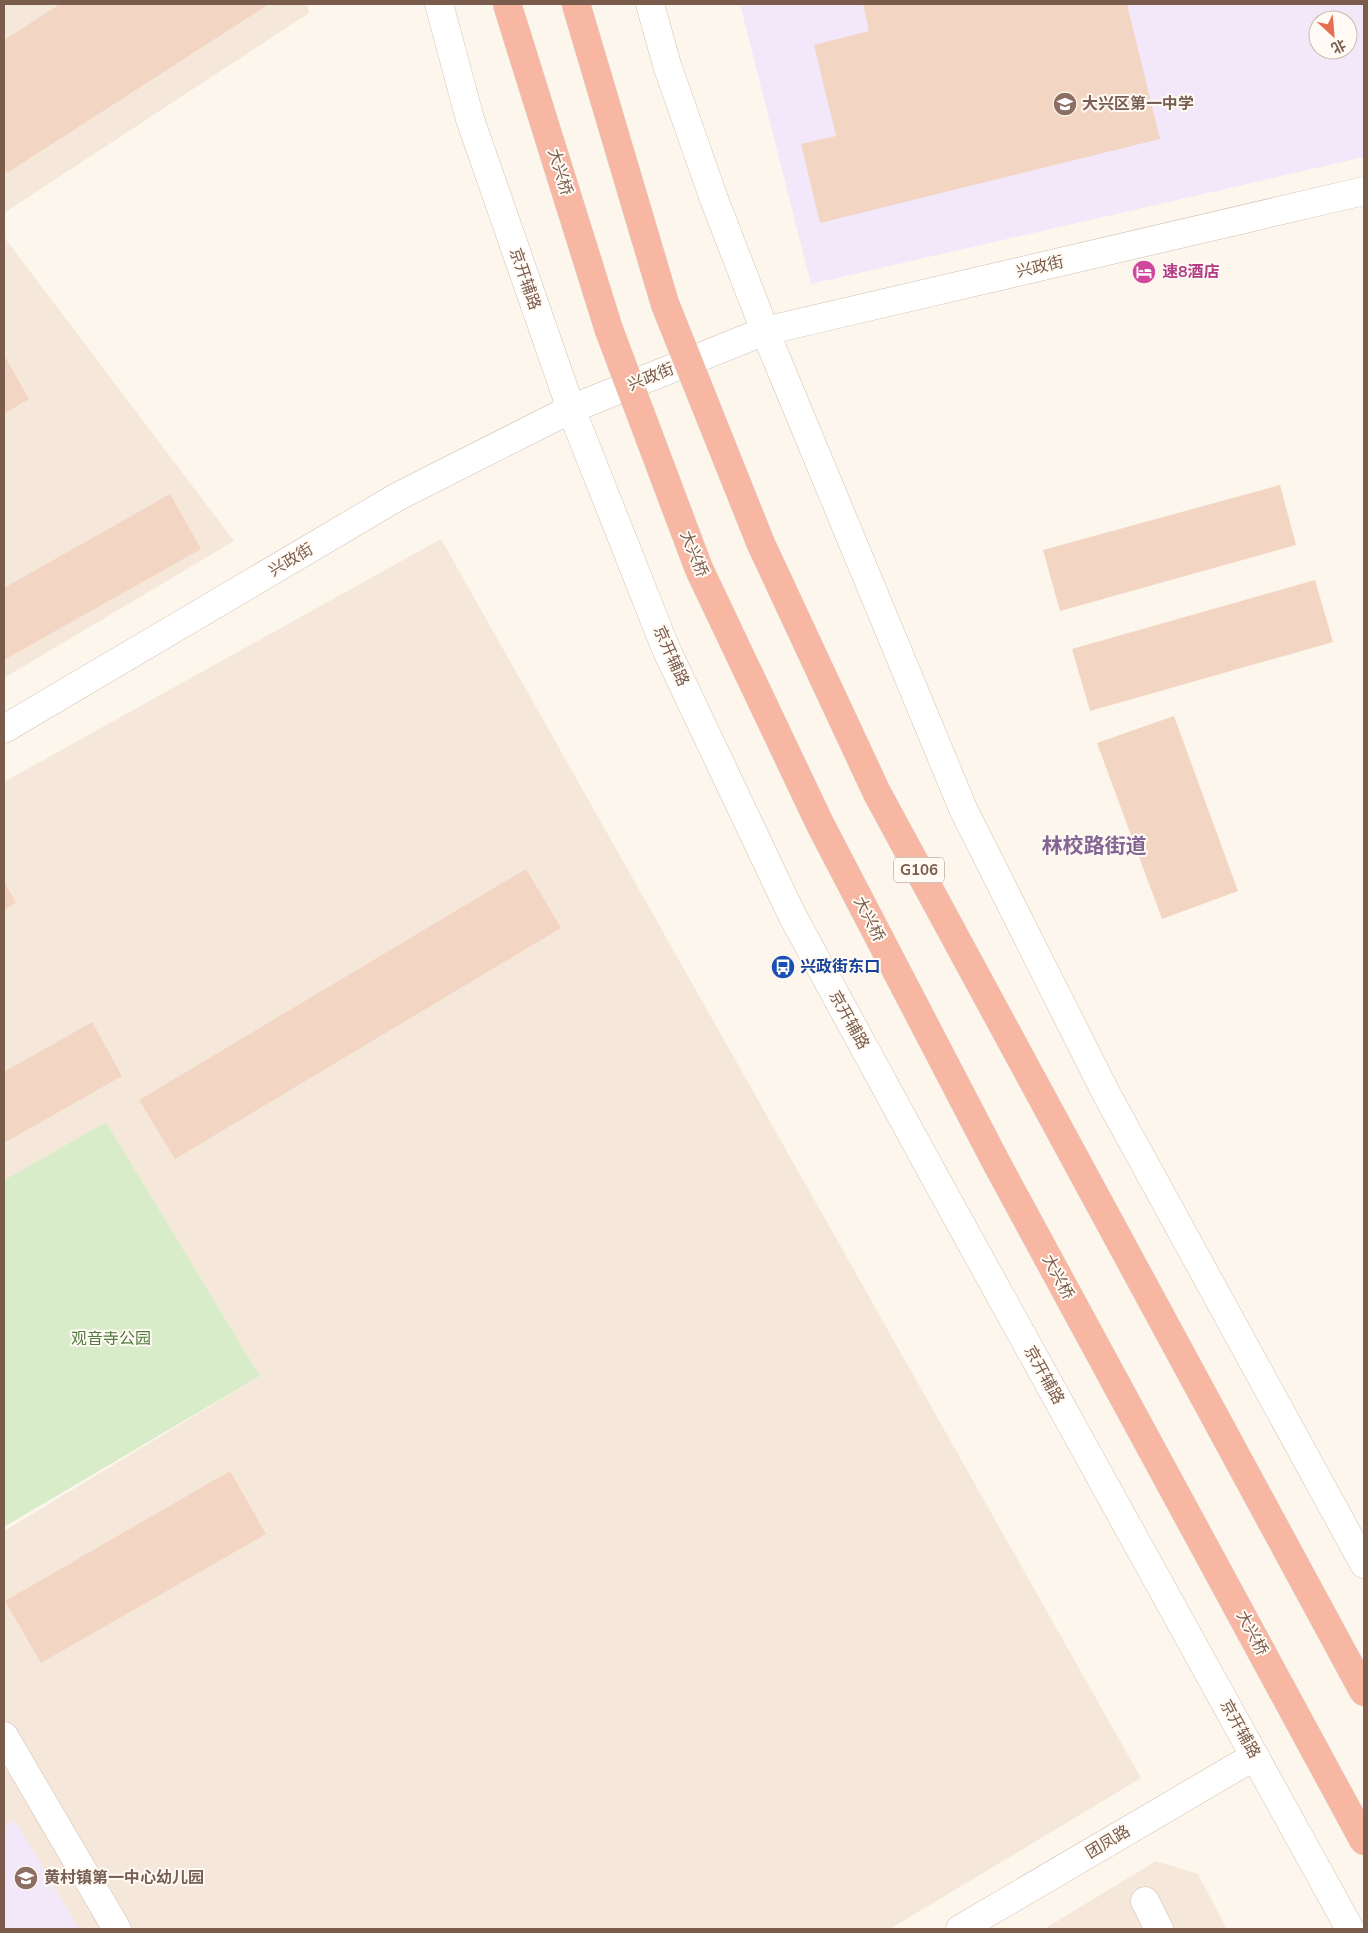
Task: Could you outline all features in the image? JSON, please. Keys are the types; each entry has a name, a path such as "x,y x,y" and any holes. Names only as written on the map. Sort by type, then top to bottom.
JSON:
{"highway":[{"name":"大兴桥","path":"507,4 609,330 699,569 820,824 997,1164 1364,1840"},
{"name":"G106","path":"576,4 665,304 761,544 781,588 877,792 1364,1692"}],"main road":[{"name":"京开辅路","path":"439,4 470,119 570,409 666,649 792,915 927,1164 1350,1929"},
{"path":"650,4 673,83 714,199 765,331 964,811 1107,1095 1364,1564"},
{"name":"兴政街","path":"4,729 397,497 570,409 765,331 1364,191"},
{"path":"4,1736 117,1929"},
{"name":"团凤路","path":"960,1929 1255,1756"},
{"path":"1144,1901 1159,1929"}],"shaded area":[{"path":"4,4 307,4 309,13 4,213"},
{"name":"大兴区第一中学","path":"740,4 1364,4 1364,157 811,284"},
{"path":"4,237 234,541 4,678"},
{"path":"441,539 1141,1778 890,1929 4,1929 4,1531 260,1376 106,1122 4,1180 4,782"},
{"name":"黄村镇第一中心幼儿园","path":"15,1820 79,1929 4,1929 4,1827"},
{"path":"1156,1861 1198,1874 1227,1929 1044,1929"}],"green space":[{"name":"观音寺公园","path":"106,1122 260,1376 4,1527 4,1180"}],"building":[{"path":"60,4 269,4 7,173 4,168 4,40"},
{"path":"863,4 1127,4 1160,139 820,223 801,144 836,136 814,45 869,31"},
{"path":"4,355 29,399 4,414"},
{"path":"1280,485 1296,545 1060,611 1043,550"},
{"path":"170,494 201,549 4,660 4,588"},
{"path":"1315,580 1333,642 1090,711 1072,649"},
{"path":"1174,716 1238,891 1162,919 1097,743"},
{"path":"526,869 561,928 175,1159 139,1100"},
{"path":"4,881 16,903 4,910"},
{"path":"92,1022 122,1076 4,1143 4,1072"},
{"path":"230,1471 266,1534 41,1663 5,1601"}],"place":[{"name":"大兴区第一中学","path":"1065,104"},
{"name":"速8酒店","path":"1144,272"},
{"name":"兴政街东口","path":"783,967"},
{"name":"黄村镇第一中心幼儿园","path":"26,1878"}],"district":[{"name":"林校路街道","path":"1094,846"}]}
